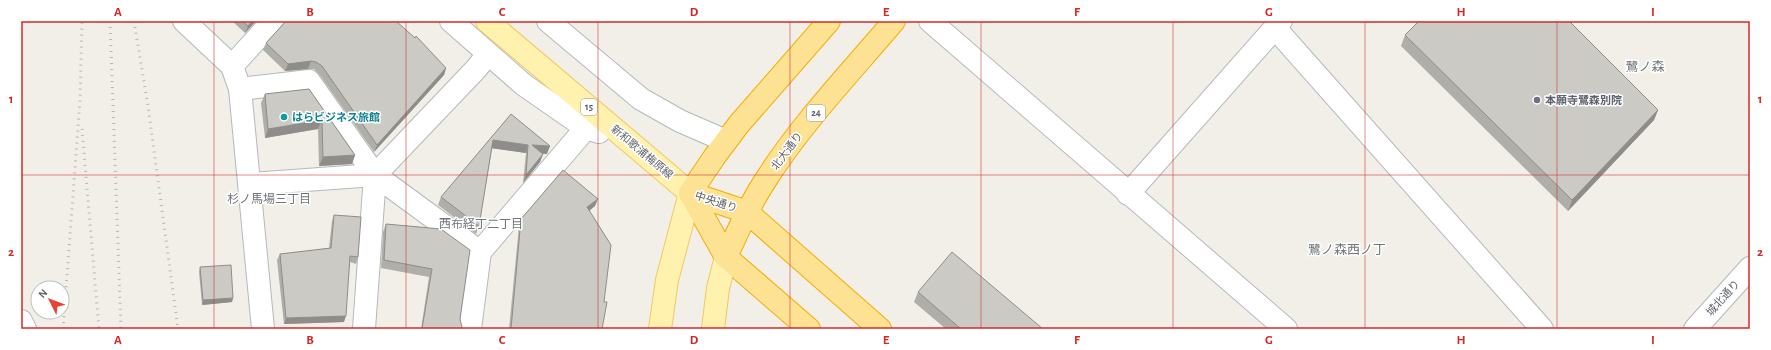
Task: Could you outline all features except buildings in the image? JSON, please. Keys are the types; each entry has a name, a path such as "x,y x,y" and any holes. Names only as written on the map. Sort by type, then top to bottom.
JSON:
{"highway":[{"path":"690,193 726,142 829,21"},
{"name":"北大通り","path":"747,212 764,181 804,128 894,21"},
{"name":"中央通り","path":"690,193 747,212 880,329"},
{"name":"中央通り","path":"690,193 726,257 809,329"},
{"name":"24","path":"726,257 747,212"}],"main road":[{"name":"新和歌浦梅原線","path":"487,21 690,193"},
{"path":"660,329 667,280 690,193"},
{"path":"713,329 718,288 726,257"}],"street":[{"path":"184,21 232,66 240,90 263,329"},
{"path":"232,66 273,21"},
{"path":"451,21 524,85 586,128 627,140"},
{"path":"548,21 641,99 680,121 726,142"},
{"path":"930,21 1276,326"},
{"path":"1128,194 1278,24 1542,329"},
{"path":"364,329 375,174 476,69 488,54"},
{"path":"240,90 309,81 375,174 480,252"},
{"path":"470,329 480,252 586,128"},
{"path":"250,184 375,174"},
{"name":"城北通り","path":"1695,329 1750,268"},
{"path":"21,322 25,329"}],"railway":[{"path":"63,329 80,101 82,21"},
{"path":"110,21 121,329"},
{"path":"134,21 148,106 178,329"},
{"path":"82,129 99,329"}],"place":[{"name":"本願寺鷺森別院","path":"1537,100"},
{"name":"はらビジネス旅館","path":"284,117"}],"district":[{"name":"鷺ノ森","path":"1645,67"},
{"name":"杉ノ馬場三丁目","path":"269,199"},
{"name":"西布経丁二丁目","path":"481,224"},
{"name":"鷺ノ森西ノ丁","path":"1347,250"}]}
